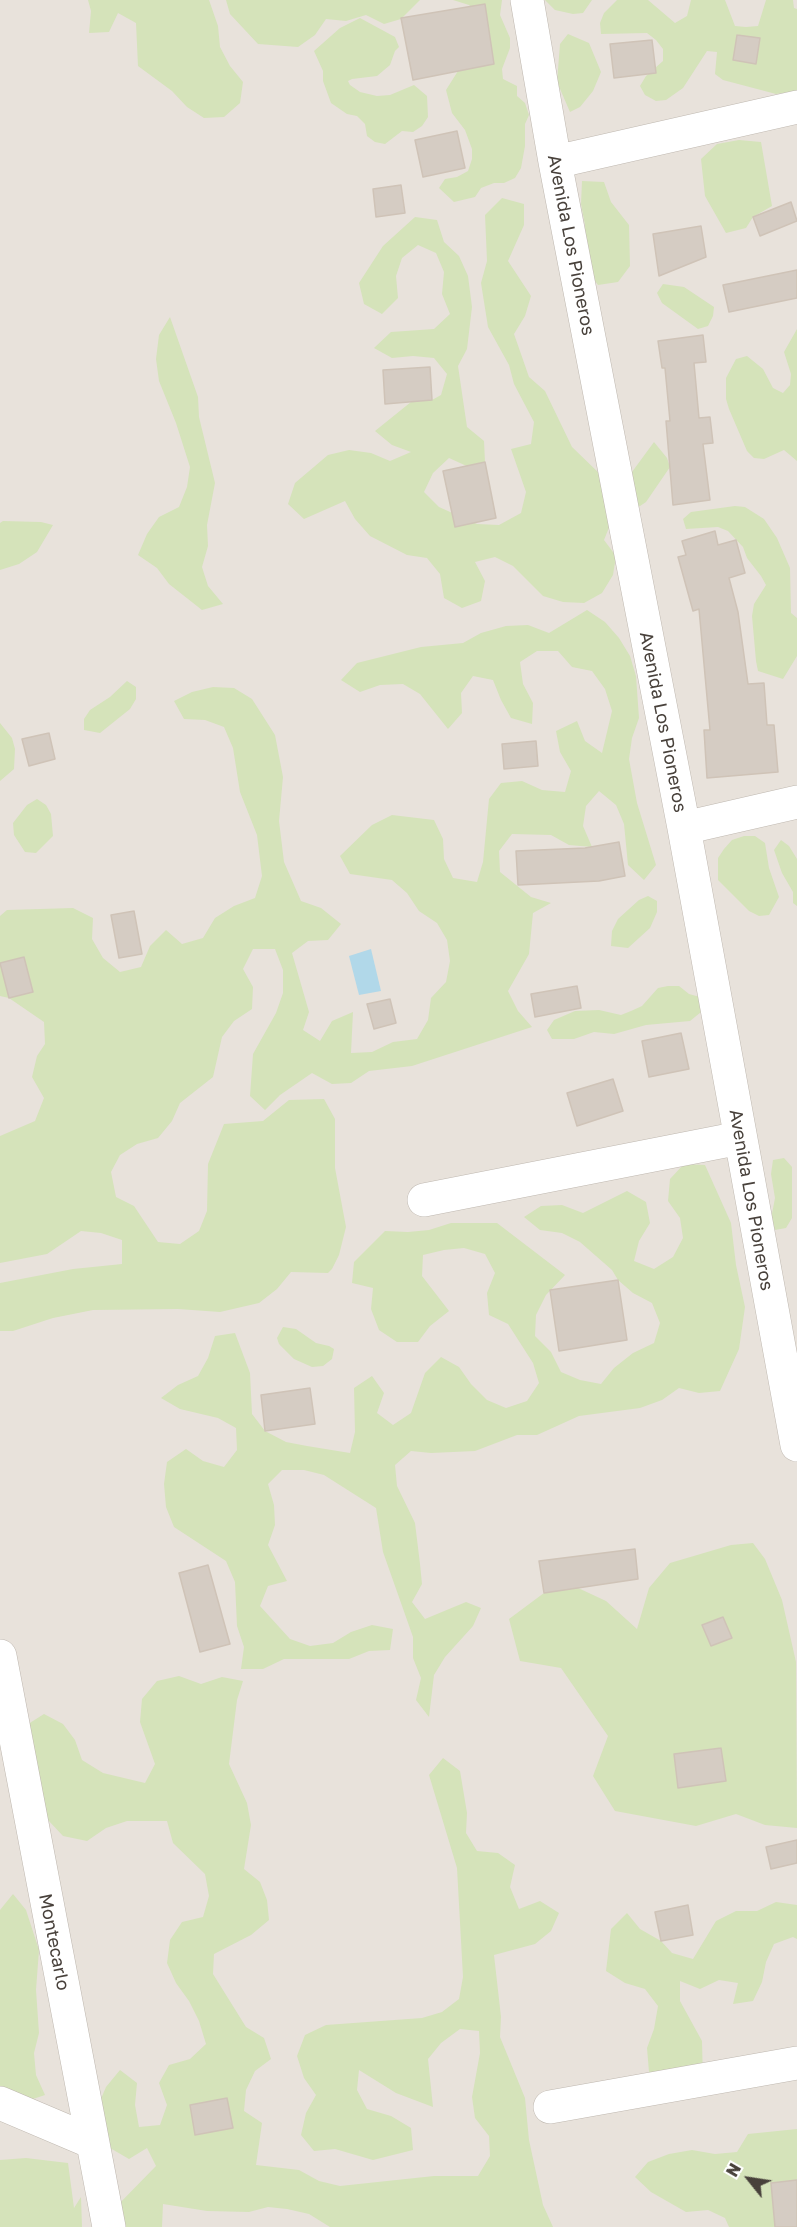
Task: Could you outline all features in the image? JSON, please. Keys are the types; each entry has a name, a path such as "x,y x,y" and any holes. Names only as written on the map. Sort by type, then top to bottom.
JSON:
{"street":[{"name":"Avenida Los Pioneros","path":"527,0 555,162 684,828 740,1138 792,1393 797,1445"},
{"path":"555,162 797,107"},
{"path":"684,828 797,802"},
{"path":"424,1200 740,1138"},
{"name":"Montecarlo","path":"0,1656 109,2227"},
{"path":"550,2107 797,2063"},
{"path":"0,2103 93,2142"}],"shaded area":[{"path":"0,0 797,0 797,2227 0,2227"}],"green space":[{"path":"88,0 209,0 218,26 220,47 230,66 243,82 240,103 224,117 204,118 187,107 172,91 138,66 136,23 118,13 109,32 89,33 91,11"},
{"path":"226,0 420,0 401,19 384,24 366,15 346,21 326,19 315,35 298,47 258,44 230,14"},
{"path":"453,0 502,0 500,15 510,38 510,48 502,69 503,79 517,86 517,96 525,103 529,115 525,124 525,146 521,168 515,178 481,188 475,197 454,202 439,188 445,179 457,177 468,171 472,149 465,130 452,113 446,90 458,71 478,63 485,19 469,5"},
{"path":"545,0 592,0 583,13 573,14 555,10"},
{"path":"617,0 648,0 675,23 687,16 691,0 725,0 735,26 746,27 758,26 766,0 793,0 794,8 797,9 797,91 776,94 723,80 715,74 717,52 707,51 683,88 666,100 656,101 645,95 640,86 646,76 663,61 663,49 656,40 647,33 601,34 600,23 604,13"},
{"path":"360,18 395,37 399,47 390,65 377,76 352,79 348,81 350,85 360,92 377,96 390,95 414,85 427,96 428,117 422,126 413,132 402,131 385,144 375,142 367,136 365,124 357,116 347,114 331,103 323,81 323,71 314,51 340,28"},
{"path":"568,34 589,43 601,72 593,91 580,107 570,112 557,82 560,44"},
{"path":"739,140 761,142 772,206 753,217 746,228 726,233 705,196 701,159 717,144"},
{"path":"582,181 604,182 611,202 629,225 630,266 618,282 598,285 586,269 585,225 581,204"},
{"path":"502,198 524,204 524,225 508,261 531,296 525,316 514,334 529,377 545,391 572,447 602,476 612,520 604,540 616,556 613,575 602,593 584,603 563,602 543,596 513,566 495,557 475,562 485,581 481,601 462,608 444,598 440,574 427,558 407,555 370,536 355,519 345,501 304,519 288,504 295,483 328,455 349,450 371,453 390,461 411,452 392,445 375,431 411,402 432,400 441,395 447,374 434,358 413,356 392,358 374,348 391,332 434,329 450,314 442,294 444,272 436,253 418,245 402,258 396,276 398,298 382,314 364,304 359,283 383,246 415,217 437,220 444,242 459,256 468,276 472,307 467,349 458,366 467,427 484,441 485,462 471,468 449,458 433,473 424,492 439,507 477,524 499,525 521,513 526,492 511,449 531,444 534,422 514,384 509,365 488,327 481,283 487,261 485,215"},
{"path":"663,284 684,287 714,307 708,326 698,329 662,303 657,293"},
{"path":"170,317 198,397 199,417 215,483 207,525 208,546 202,567 208,586 223,604 202,610 169,584 157,568 138,555 147,534 159,517 179,507 187,487 190,467 159,381 156,359 159,335"},
{"path":"797,329 797,461 784,450 764,459 754,458 747,451 729,409 726,399 726,378 736,359 747,356 763,369 773,388 783,393 790,385 791,374 784,352"},
{"path":"654,442 667,458 670,467 646,502 637,508 632,472"},
{"path":"735,506 745,507 764,519 777,538 790,568 791,613 797,618 797,656 783,679 758,671 752,616 754,604 766,585 747,558 743,547 728,531 718,527 686,529 683,519 691,512"},
{"path":"3,521 41,522 53,525 37,552 19,564 0,570 0,523"},
{"path":"587,610 605,622 619,638 630,656 636,676 639,718 632,738 629,759 637,803 656,865 644,880 628,865 624,824 616,805 599,791 586,806 583,826 592,847 569,845 551,835 512,834 499,851 500,872 531,897 551,903 533,913 529,954 508,991 518,1011 532,1027 412,1066 369,1071 351,1083 332,1084 312,1073 280,1095 265,1110 250,1096 253,1054 276,1013 283,993 283,970 275,949 253,949 243,969 253,987 252,1009 234,1021 222,1037 213,1077 180,1103 172,1121 158,1138 137,1144 120,1155 111,1172 116,1197 134,1206 158,1242 180,1244 199,1231 207,1211 208,1164 224,1124 263,1121 289,1100 324,1099 335,1119 335,1168 346,1227 339,1255 332,1269 328,1273 291,1272 277,1289 259,1303 220,1312 178,1309 93,1310 53,1318 13,1331 0,1331 0,1283 73,1269 122,1264 122,1240 101,1233 81,1231 47,1254 0,1263 0,1136 35,1121 44,1098 32,1077 37,1056 45,1044 44,1022 9,998 0,996 0,916 7,910 73,908 93,918 92,939 103,958 120,972 141,967 150,946 166,930 182,944 203,938 215,918 234,906 255,898 262,876 257,835 240,792 233,748 224,727 205,720 184,719 174,701 192,692 213,687 234,688 252,699 275,735 283,777 279,821 284,862 301,901 321,908 341,924 328,940 308,941 292,953 309,1012 303,1030 320,1041 332,1021 353,1012 351,1053 372,1052 393,1042 417,1039 428,1020 431,998 446,982 450,961 447,940 437,923 419,911 407,893 392,880 350,874 340,856 372,825 392,815 434,820 443,839 444,859 453,878 477,882 483,862 489,799 501,783 522,781 542,790 565,792 571,771 560,752 556,731 577,721 585,741 602,753 612,711 605,689 592,671 572,667 558,651 537,651 520,662 523,684 533,703 532,724 511,718 493,680 473,676 461,693 462,713 448,729 420,694 403,684 380,685 360,692 341,680 357,663 421,647 463,643 481,633 506,626 528,625 549,633"},
{"path":"127,681 136,687 136,699 130,709 100,733 84,730 84,719 90,710 110,697"},
{"path":"0,723 12,738 15,749 14,769 0,781"},
{"path":"37,799 46,805 51,814 53,836 36,853 25,852 14,835 13,823 27,805"},
{"path":"744,836 755,836 765,843 769,868 779,897 769,915 759,916 749,911 718,880 718,858 732,840"},
{"path":"781,840 789,846 797,859 797,906 793,903 793,892 782,873 774,850"},
{"path":"648,896 657,901 657,912 650,928 628,948 611,946 612,931 618,919 639,900"},
{"path":"679,986 689,994 700,997 706,1008 690,1021 646,1025 614,1034 594,1032 574,1039 552,1039 547,1030 554,1020 575,1011 599,1010 621,1015 642,1006 658,988"},
{"path":"784,1158 792,1167 792,1218 786,1228 775,1230 771,1219 775,1198 771,1174 773,1160"},
{"path":"684,1164 705,1165 731,1223 736,1265 745,1307 739,1349 720,1391 699,1393 679,1388 662,1400 640,1408 579,1416 537,1435 517,1435 475,1451 431,1453 411,1451 395,1465 397,1486 415,1523 422,1584 412,1602 425,1619 466,1602 481,1608 473,1626 445,1657 434,1675 429,1717 416,1700 421,1678 413,1658 413,1637 383,1552 376,1508 324,1475 304,1470 282,1470 268,1484 274,1505 275,1525 268,1545 287,1581 268,1586 260,1606 290,1639 310,1646 333,1643 351,1632 372,1625 393,1629 390,1650 369,1651 349,1659 284,1659 263,1669 241,1669 244,1647 237,1626 235,1582 226,1561 174,1527 166,1507 164,1484 167,1462 186,1449 203,1461 224,1467 237,1450 236,1428 218,1418 180,1409 161,1398 178,1385 198,1376 208,1358 215,1336 235,1333 250,1373 252,1414 265,1431 286,1442 350,1453 355,1432 354,1388 372,1376 384,1393 377,1413 393,1425 411,1413 425,1373 441,1357 459,1367 471,1384 487,1400 506,1408 527,1401 539,1383 533,1363 508,1324 489,1315 487,1293 495,1273 485,1254 464,1248 423,1255 422,1276 449,1311 430,1326 418,1342 397,1342 379,1330 371,1309 373,1288 352,1283 354,1262 385,1231 429,1230 451,1223 497,1223 565,1275 546,1295 536,1315 535,1336 551,1352 561,1372 580,1380 601,1384 614,1368 633,1353 654,1343 660,1323 652,1303 633,1293 618,1280 612,1270 580,1242 562,1233 540,1230 524,1217 541,1206 562,1205 583,1213 627,1191 646,1202 650,1223 639,1241 634,1261 654,1269 673,1257 683,1238 680,1218 668,1201 670,1179"},
{"path":"283,1327 296,1329 316,1343 334,1349 332,1359 323,1366 312,1367 294,1359 279,1344 277,1338"},
{"path":"753,1543 765,1559 782,1600 796,1662 797,1828 765,1825 736,1814 696,1826 615,1811 593,1776 608,1736 561,1668 520,1661 509,1619 544,1593 576,1587 606,1601 637,1629 649,1588 670,1563 731,1545"},
{"path":"179,1676 201,1684 222,1677 243,1681 237,1700 229,1764 247,1803 251,1825 244,1869 260,1882 267,1900 269,1920 251,1935 214,1954 213,1974 246,2027 264,2038 271,2059 255,2071 246,2090 244,2111 262,2123 256,2165 299,2170 319,2181 340,2186 434,2176 478,2176 490,2156 489,2136 475,2118 472,2097 480,2053 479,2031 460,2029 441,2043 428,2059 433,2107 396,2093 359,2070 357,2090 367,2109 391,2116 411,2128 413,2150 373,2160 335,2149 314,2151 301,2135 306,2113 316,2095 304,2078 297,2056 305,2035 326,2025 422,2018 442,2012 459,1999 463,1977 457,1868 429,1775 443,1758 460,1771 467,1813 466,1833 477,1851 498,1853 515,1865 510,1887 519,1909 540,1901 559,1913 551,1931 535,1944 494,1955 501,2017 500,2037 525,2098 529,2140 543,2205 553,2227 330,2227 309,2214 287,2209 268,2207 249,2212 207,2211 163,2204 162,2227 115,2227 115,2208 156,2166 147,2148 129,2159 110,2148 97,2108 106,2087 120,2070 137,2083 135,2105 139,2127 160,2125 167,2105 159,2083 169,2065 190,2059 206,2044 199,2021 167,1963 170,1940 182,1922 203,1917 209,1896 205,1874 173,1843 167,1821 127,1821 106,1828 87,1841 63,1836 34,1805 25,1726 44,1714 63,1724 75,1740 82,1760 103,1773 145,1783 155,1764 140,1722 142,1699 157,1681"},
{"path":"13,1894 26,1910 39,1950 36,1990 39,2033 34,2053 36,2075 45,2095 27,2101 0,2092 0,1910"},
{"path":"776,1902 797,1905 797,1939 793,1937 774,1944 766,1962 762,1982 753,2001 733,2004 738,1983 719,1980 700,1989 680,1981 680,2001 702,2041 703,2081 666,2087 649,2072 647,2048 654,2029 658,2006 645,1989 625,1983 606,1971 611,1929 627,1913 640,1929 661,1941 672,1953 693,1959 716,1921 736,1911 757,1911"},
{"path":"797,2129 797,2227 729,2227 725,2218 708,2210 686,2212 651,2192 635,2177 648,2162 669,2154 692,2150 715,2154 737,2152 748,2134"},
{"path":"26,2158 68,2163 74,2208 81,2197 82,2227 0,2227 0,2160"}],"water":[{"path":"371,949 381,991 359,995 349,956"}],"building":[{"path":"485,4 494,64 413,80 401,18"},
{"path":"737,35 760,38 756,64 733,60"},
{"path":"652,40 656,73 614,78 610,44"},
{"path":"457,131 465,168 423,177 415,140"},
{"path":"401,185 405,213 376,217 373,189"},
{"path":"791,202 797,221 760,236 753,217"},
{"path":"701,226 706,257 659,276 653,234"},
{"path":"797,270 797,298 729,312 723,285"},
{"path":"703,335 706,362 694,363 699,418 710,417 713,443 703,444 710,500 673,505 666,421 670,421 665,368 662,368 658,341"},
{"path":"430,367 432,400 385,404 383,370"},
{"path":"485,462 496,518 455,527 443,471"},
{"path":"715,531 718,545 736,540 745,573 729,578 738,612 748,684 764,683 767,725 774,725 778,772 707,778 704,730 710,730 699,609 693,611 678,557 686,555 682,541"},
{"path":"49,733 55,759 29,766 22,739"},
{"path":"536,741 538,766 504,769 502,744"},
{"path":"619,842 625,876 599,881 518,885 516,851 585,848"},
{"path":"134,911 142,954 119,958 111,915"},
{"path":"24,957 33,992 9,998 0,963"},
{"path":"577,986 581,1008 535,1017 531,994"},
{"path":"390,999 396,1023 374,1029 367,1004"},
{"path":"681,1033 689,1069 649,1077 642,1041"},
{"path":"613,1079 623,1111 577,1126 567,1093"},
{"path":"618,1280 627,1340 559,1351 550,1290"},
{"path":"310,1388 315,1424 265,1431 261,1395"},
{"path":"635,1549 638,1579 544,1593 539,1561"},
{"path":"208,1565 230,1644 200,1652 179,1573"},
{"path":"723,1617 732,1638 711,1646 702,1625"},
{"path":"721,1748 726,1781 678,1788 674,1754"},
{"path":"797,1840 797,1863 771,1869 766,1847"},
{"path":"688,1905 693,1935 661,1941 655,1912"},
{"path":"227,2098 233,2128 195,2135 190,2105"},
{"path":"797,2180 797,2227 775,2227 771,2183"}]}
